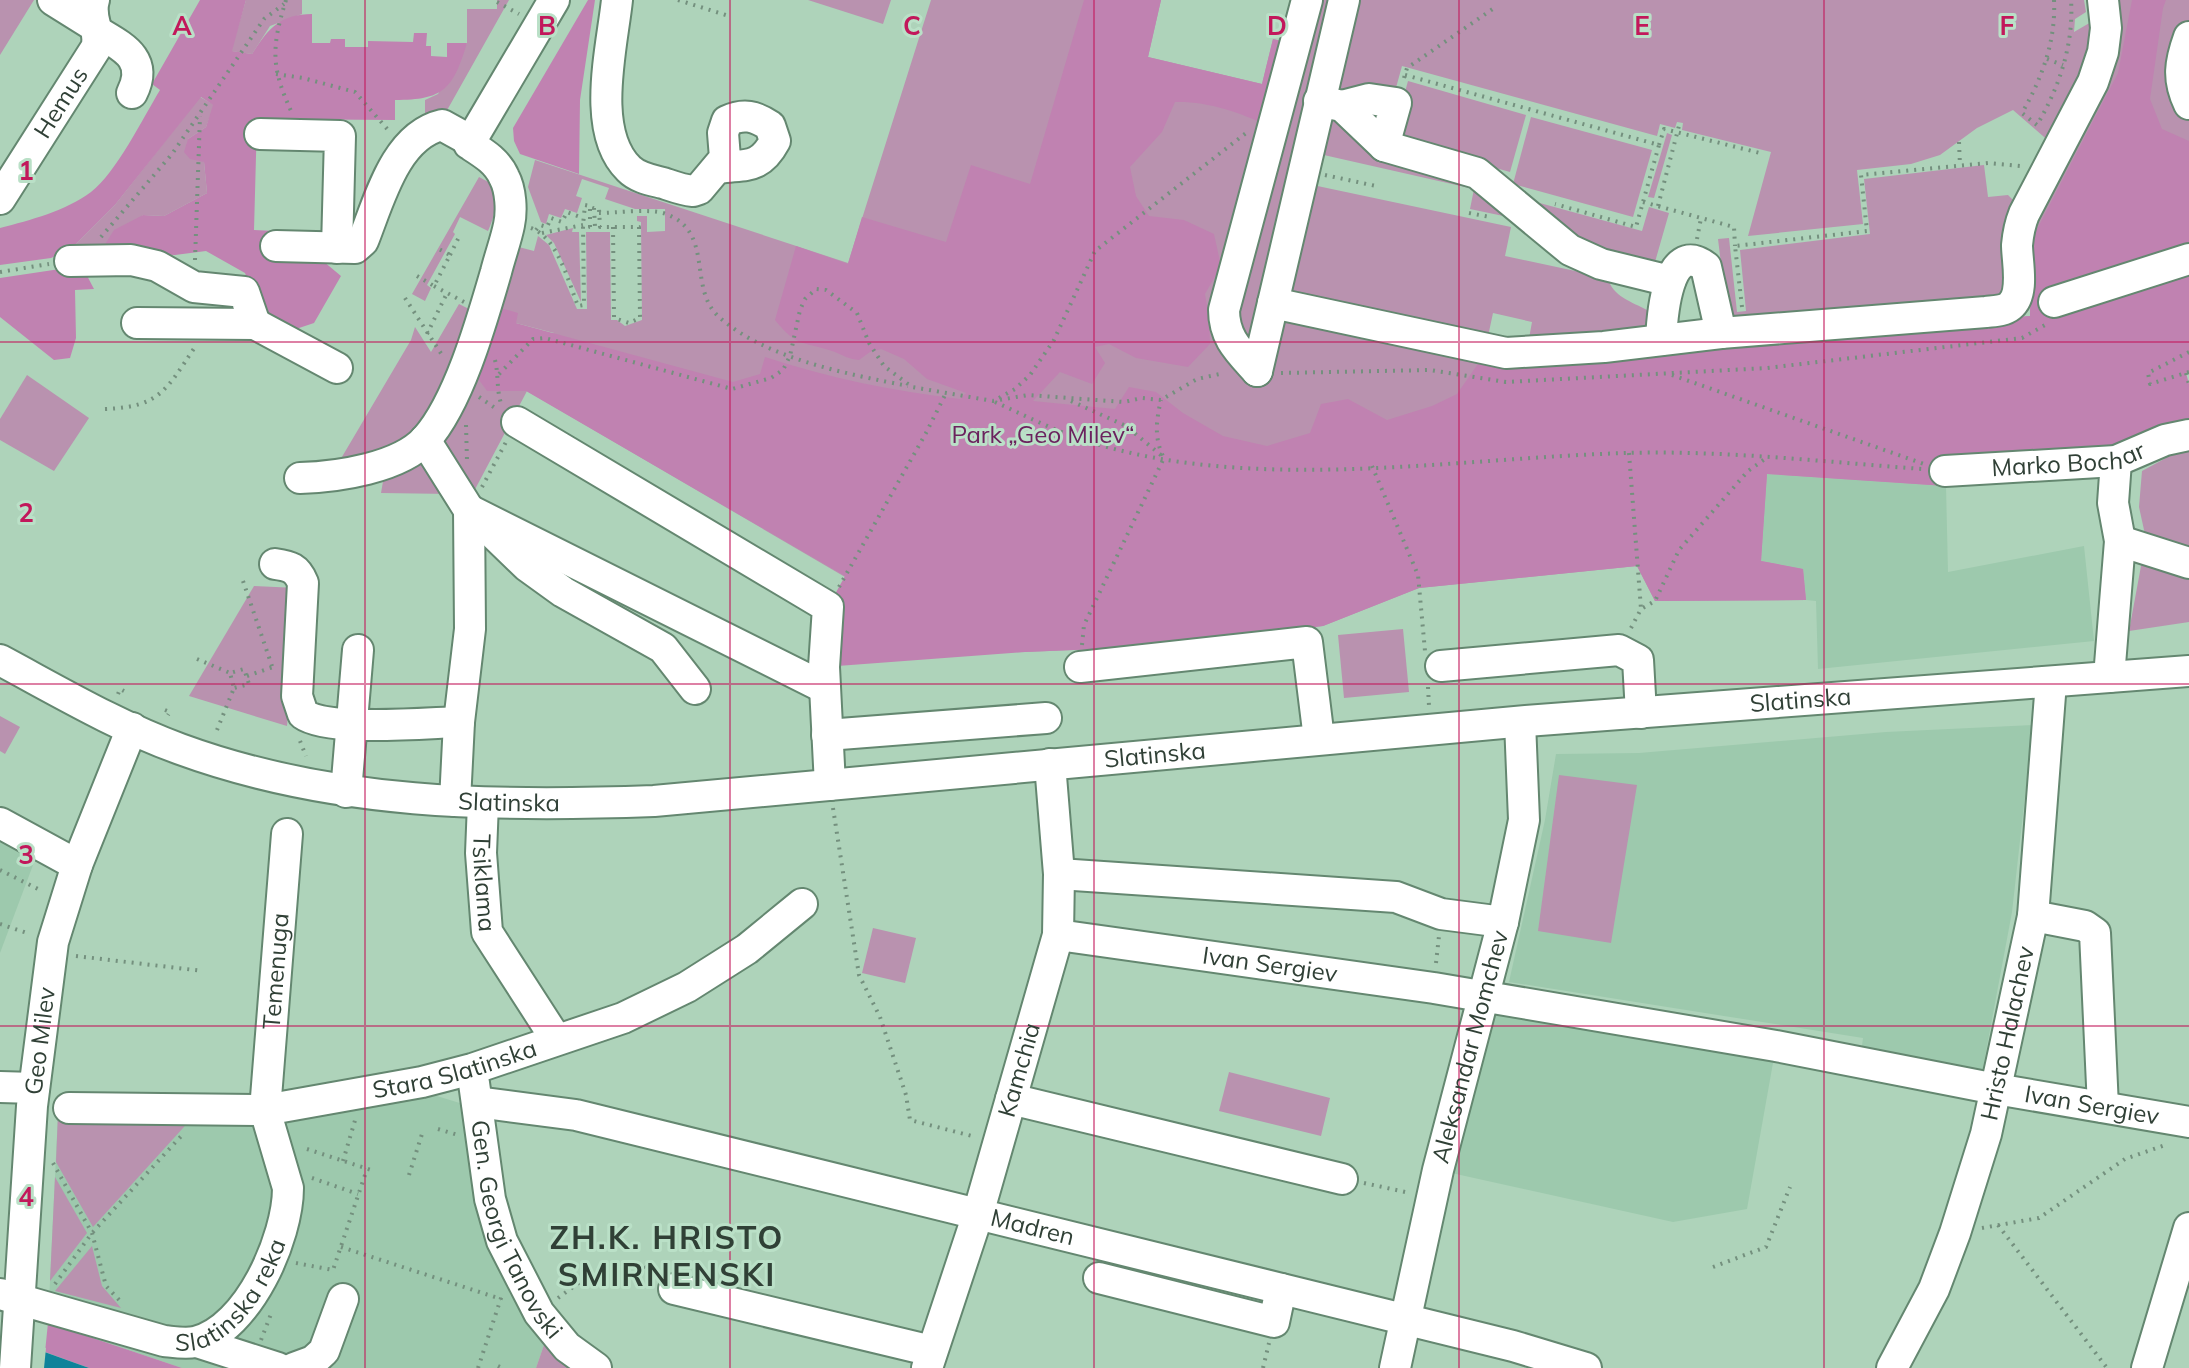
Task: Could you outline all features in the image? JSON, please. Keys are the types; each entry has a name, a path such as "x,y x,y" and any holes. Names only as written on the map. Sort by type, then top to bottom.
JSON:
{"street":[{"path":"53,0 95,19 128,50 137,71 132,93"},
{"path":"470,143 554,0"},
{"path":"617,0 606,92 609,132 619,154 628,168 640,177 687,190 699,189 719,168"},
{"path":"1257,371 1229,339 1224,325 1224,310 1307,0"},
{"path":"1257,371 1304,171 1331,104 1344,0"},
{"path":"1273,303 1506,353 1604,347 1721,333 2003,310 2017,298 2019,228 2093,82 2103,52 2106,28 2103,0"},
{"name":"Hemus","path":"0,199 96,48 95,19"},
{"path":"2189,37 2181,60 2180,82 2189,104"},
{"path":"1331,104 1369,99 1400,89"},
{"path":"1384,146 1400,89"},
{"path":"1331,104 1384,146 1477,173 1584,259 1670,281"},
{"path":"276,246 355,248 363,241 391,173 415,137 429,128 442,125 487,156 505,178 510,199 530,228 482,318 459,380 425,440 397,459 371,467 328,478 300,478"},
{"path":"260,134 340,136 337,248"},
{"path":"2054,302 2189,259"},
{"path":"70,261 131,260 157,266 194,287 244,292 255,324"},
{"path":"1661,340 1662,315 1670,281 1676,270 1686,262 1701,263 1706,267 1721,333"},
{"path":"137,323 255,324 337,368"},
{"path":"511,419 828,607 825,688 831,796"},
{"name":"Marko Bochar","path":"1945,471 2116,461 2165,440 2189,435"},
{"path":"425,440 469,510 527,566 563,592 663,648 695,689"},
{"path":"2109,677 2120,541 2113,503 2116,461"},
{"path":"469,510 825,688"},
{"name":"Tsiklama","path":"469,510 470,629 459,722 469,802 481,853 487,932 556,1039"},
{"path":"2120,541 2189,563"},
{"path":"275,564 288,565 299,571 303,583 297,696 303,714 310,719 353,724 459,722"},
{"path":"1080,667 1307,642 1319,739"},
{"path":"346,792 358,650"},
{"path":"1431,667 1619,650 1638,660 1641,713"},
{"name":"Slatinska","path":"0,660 132,728 198,755 294,783 346,792 469,802 566,805 831,796 1050,764 1319,739 2189,671"},
{"name":"Hristo Halachev","path":"1892,1368 1934,1289 1986,1134 2033,916 2051,682"},
{"path":"827,735 1046,718"},
{"name":"Aleksandar Momchev","path":"1395,1368 1432,1198 1503,922 1524,820 1520,722"},
{"name":"Geo Milev","path":"15,1368 34,1088 53,942 77,865 132,728"},
{"name":"Kamchia","path":"930,1360 978,1214 1058,935 1059,874 1050,764"},
{"path":"0,823 77,865"},
{"name":"Temenuga","path":"265,1110 287,834"},
{"path":"1059,874 1396,897 1441,914 1503,922"},
{"name":"Stara Slatinska","path":"69,1108 265,1110 411,1084 472,1069 623,1018 687,987 747,949 802,904"},
{"path":"2033,916 2085,926 2095,933 2103,1107"},
{"name":"Ivan Sergiev","path":"1058,935 1434,988 1776,1046 2103,1107 2183,1132"},
{"name":"Gen. Georgi Tanovski","path":"472,1069 490,1199 502,1241 539,1313 567,1347 596,1368"},
{"path":"0,1087 34,1088"},
{"path":"1011,1099 1342,1179"},
{"name":"Madren","path":"477,1102 576,1115 1406,1319 1586,1368"},
{"name":"Slatinska reka","path":"19,1303 164,1341 197,1342 220,1330 253,1295 271,1264 288,1200 288,1188 265,1110"},
{"path":"2147,1368 2189,1228"},
{"path":"1099,1278 1274,1322 1281,1289"},
{"path":"674,1289 930,1360"},
{"path":"294,1368 313,1361 324,1351 343,1299"},
{"path":"197,1342 266,1364"},
{"path":"197,1342 214,1368"}],"path":[{"path":"678,0 729,16"},
{"path":"2054,0 2053,34 2047,59 2022,113 2037,125 2046,110 2069,43 2071,0"},
{"path":"285,2 273,61 291,110"},
{"path":"0,272 70,261 90,247 125,212 172,154 264,19 285,2"},
{"path":"497,2 519,14"},
{"path":"1497,6 1407,68 1400,89 1659,145"},
{"path":"2047,59 2063,65"},
{"path":"276,74 346,88 364,100 387,129 398,135 415,137"},
{"path":"993,401 1015,389 1030,375 1046,352 1095,251 1278,108"},
{"path":"194,287 201,114"},
{"path":"1658,206 1680,122"},
{"path":"1550,202 1636,227 1664,129 1764,154"},
{"path":"1959,142 1960,166"},
{"path":"1735,246 1867,231 1861,175 1988,163 2018,165 2043,176"},
{"path":"1304,171 1376,186"},
{"path":"1643,202 1734,227 1743,310"},
{"path":"530,228 551,244 578,306 584,305 585,205 590,206 590,227 595,227 594,208 599,209 600,227 613,227 626,229 639,227 640,318 629,323 614,318 613,227"},
{"path":"530,228 540,225 547,227 551,218 562,222 567,212 583,218"},
{"path":"599,213 665,213 684,225 699,252 706,303 738,331 790,356 827,368 912,387 993,401 1045,426 1089,442 1164,458 1209,465 1314,470 1629,453 1767,457 1945,471"},
{"path":"530,228 583,225"},
{"path":"417,276 434,286 459,237"},
{"path":"435,247 450,255"},
{"path":"499,374 533,339 545,338 732,389 771,378 783,370 790,356 800,310 805,299 816,289 826,290 857,313 869,343 884,366 912,387"},
{"path":"427,334 447,293"},
{"path":"993,401 1028,395 1124,402 1142,398 1161,400 1214,373 1257,371 1430,370 1506,382 1767,368 2022,338 2044,326 2054,302"},
{"path":"105,409 130,408 160,394 211,324"},
{"path":"2189,352 2148,373 2150,384 2188,372 2189,384"},
{"path":"469,510 511,419 498,394 499,374 494,359"},
{"path":"1669,374 1945,471"},
{"path":"828,607 946,393"},
{"path":"1065,399 1126,426 1164,458"},
{"path":"1161,400 1157,445 1164,458"},
{"path":"465,416 467,463"},
{"path":"1629,453 1641,609"},
{"path":"1619,650 1641,609 1655,601 1679,550 1748,471 1767,457"},
{"path":"1080,667 1084,625 1164,458"},
{"path":"1372,466 1418,575 1431,667 1430,714"},
{"path":"197,659 230,673 244,669 249,684 234,688"},
{"path":"247,676 273,667"},
{"path":"217,730 234,688 230,673"},
{"path":"118,694 120,689 124,691"},
{"path":"831,796 859,975 880,1017 906,1095 910,1120 998,1143"},
{"path":"0,870 42,891"},
{"path":"1434,988 1441,914"},
{"path":"0,924 30,934"},
{"path":"76,956 203,971"},
{"path":"343,1161 360,1105"},
{"path":"19,1303 92,1233 206,1110"},
{"path":"438,1129 464,1137"},
{"path":"1955,1233 2039,1218 2125,1159 2183,1132"},
{"path":"409,1175 422,1134"},
{"path":"290,1262 333,1270 369,1169 295,1145"},
{"path":"303,1161 307,1149"},
{"path":"50,1157 92,1233 106,1286 125,1307"},
{"path":"299,1173 358,1194"},
{"path":"1342,1179 1432,1198"},
{"path":"1713,1267 1766,1247 1790,1187"},
{"path":"1998,1225 2107,1368"},
{"path":"341,1247 510,1301"},
{"path":"539,1313 592,1273 641,1264 674,1289"},
{"path":"266,1364 274,1304"}],"shaded area":[{"path":"1767,474 1946,486 1948,572 2084,546 2094,641 1818,669 1816,601 1806,600 1803,569 1761,561"},
{"path":"2033,725 2012,912 1982,1073 1861,1054 1863,1038 1509,982 1545,820 1556,754 1639,753 1886,732"},
{"path":"0,839 36,857 0,953"},
{"path":"1483,997 1776,1046 1747,1209 1673,1222 1438,1170"},
{"path":"414,1089 463,1104 508,1281 544,1345 536,1368 182,1368 48,1323 58,1114"}],"green space":[{"path":"0,0 34,0 0,55"},
{"path":"200,0 246,0 232,51 252,54 264,37 283,20 312,14 312,43 345,39 345,47 368,47 368,41 413,42 414,33 427,33 426,46 431,46 431,56 447,57 447,43 467,43 457,71 444,89 425,98 395,100 395,120 257,119 254,230 275,231 288,257 323,261 341,276 314,323 287,332 263,320 245,273 206,251 175,255 106,253 102,249 114,230 143,215 164,216 207,193 204,162 190,159 184,152 188,139 206,127 213,105 201,97 115,205 71,249 51,258 0,265 0,228 70,205 91,192 110,172 160,90 152,84"},
{"path":"246,0 302,0 302,14 270,26 252,54 231,51"},
{"path":"497,0 509,0 441,121 425,121 425,100 438,94 467,43 467,9 497,9"},
{"path":"588,0 595,0 580,100 579,174 520,154 514,141 513,128"},
{"path":"808,0 891,0 883,24"},
{"name":"Park „Geo Milev“","path":"931,0 1161,0 1148,57 1262,84 1273,39 1289,43 1317,0 1334,0 1262,310 1495,361 2030,316 2031,293 2025,238 2114,0 2189,0 2189,302 1946,486 1767,474 1761,561 1803,569 1806,600 1655,601 1637,566 1419,588 1323,626 1145,647 1025,652 845,577 527,391 472,495 440,445 474,373 554,333 516,323 494,306 511,245 534,251 538,236 549,245 577,309 587,309 586,232 610,232 611,320 625,326 642,320 641,222 637,221 637,216 647,216 647,232 665,231 665,209 635,209 605,199 609,188 582,179 576,196 582,198 577,213 565,209 561,218 549,214 546,224 541,222 528,187 535,160 848,263"},
{"name":"Park „Geo Milev“","path":"1084,0 1161,0 1148,57 1262,84 1273,39 1289,43 1268,126 1223,108 1175,102 1162,132 1130,167 1136,196 1149,216 1184,220 1214,234 1221,266 1205,294 1210,344 1188,367 1136,358 1109,344 1095,347 1105,363 1092,384 1060,372 1033,401 1115,409 1129,387 1156,392 1183,413 1223,436 1267,446 1310,433 1321,404 1348,399 1387,420 1432,406 1457,394 1482,358 1702,345 2030,316 2031,241 2118,73 2132,0 2166,0 2150,99 2162,129 2189,141 2189,372 2186,373 2189,384 2189,435 2116,461 1946,486 1767,474 1761,561 1803,569 1806,600 1655,601 1637,566 1419,588 1323,626 1145,647 1025,652 824,667 828,607 845,576 526,391 487,391 474,373 494,306 518,313 516,323 733,382 760,374 765,357 861,383 960,399 966,393 927,379 904,359 881,349 855,360 802,343 790,336 775,320 796,246 848,264 862,217 946,242 971,165 1030,184"},
{"path":"1352,0 2084,0 2086,12 2075,19 2074,32 2098,18 2096,43 2051,143 2013,110 1977,128 1940,155 1911,164 1857,170 1863,224 1748,236 1771,152 1682,130 1683,123 1677,122 1675,128 1660,124 1657,136 1402,66 1394,95 1334,92"},
{"path":"1408,81 1526,115 1510,172 1392,139"},
{"path":"200,97 214,105 206,127 188,139 204,162 207,193 164,216 143,215 102,249 71,249 115,205"},
{"path":"1330,116 1469,181 1527,221 1470,209 1474,189 1315,153"},
{"path":"1531,117 1652,150 1633,217 1513,184"},
{"path":"1667,133 1672,135 1654,198 1648,197"},
{"path":"1984,165 1988,197 2008,195 2016,203 2009,279 2002,299 1732,320 1726,305 1718,239 1729,238 1737,312 1746,311 1740,250 1870,234 1864,179"},
{"path":"479,177 494,185 495,209 488,231 460,217 453,232 455,234 427,285 431,288 425,301 412,294"},
{"path":"1308,184 1511,227 1505,256 1608,278 1618,294 1647,310 1650,319 1648,330 1528,344 1532,322 1493,313 1487,341 1284,297"},
{"path":"1525,201 1642,231 1649,207 1669,213 1653,269 1601,257"},
{"path":"573,228 572,232 579,232 581,302 554,243 546,235"},
{"path":"60,269 84,270 94,289 75,290 76,338 70,358 54,360 0,317 0,278"},
{"path":"459,304 473,311 452,378 399,453 336,467 411,340 415,327 431,352"},
{"path":"27,375 89,418 54,471 0,440 0,419"},
{"path":"2189,450 2189,622 2129,631 2146,539 2139,507 2142,471 2179,451"},
{"path":"420,454 451,494 381,493 385,470"},
{"path":"254,586 297,588 287,726 189,696"},
{"path":"1403,629 1409,692 1344,698 1338,635"},
{"path":"0,716 20,727 5,754 0,751"},
{"path":"1559,775 1637,785 1611,943 1538,931"},
{"path":"873,928 916,938 905,983 862,973"},
{"path":"1229,1072 1330,1098 1321,1136 1219,1111"},
{"path":"58,1114 193,1117 93,1227 56,1162"},
{"path":"55,1177 87,1233 50,1281"},
{"path":"92,1246 102,1286 121,1308 55,1291"},
{"path":"48,1323 182,1368 89,1368 45,1352"},
{"path":"544,1345 576,1368 536,1368"}],"water":[{"path":"0,1336 89,1368 3,1368"}],"pier":[{"path":"0,1332 46,1348 44,1368 0,1368"}],"district":[{"name":"ZH.K. HRISTO SMIRNENSKI","path":"667,1256"}]}
